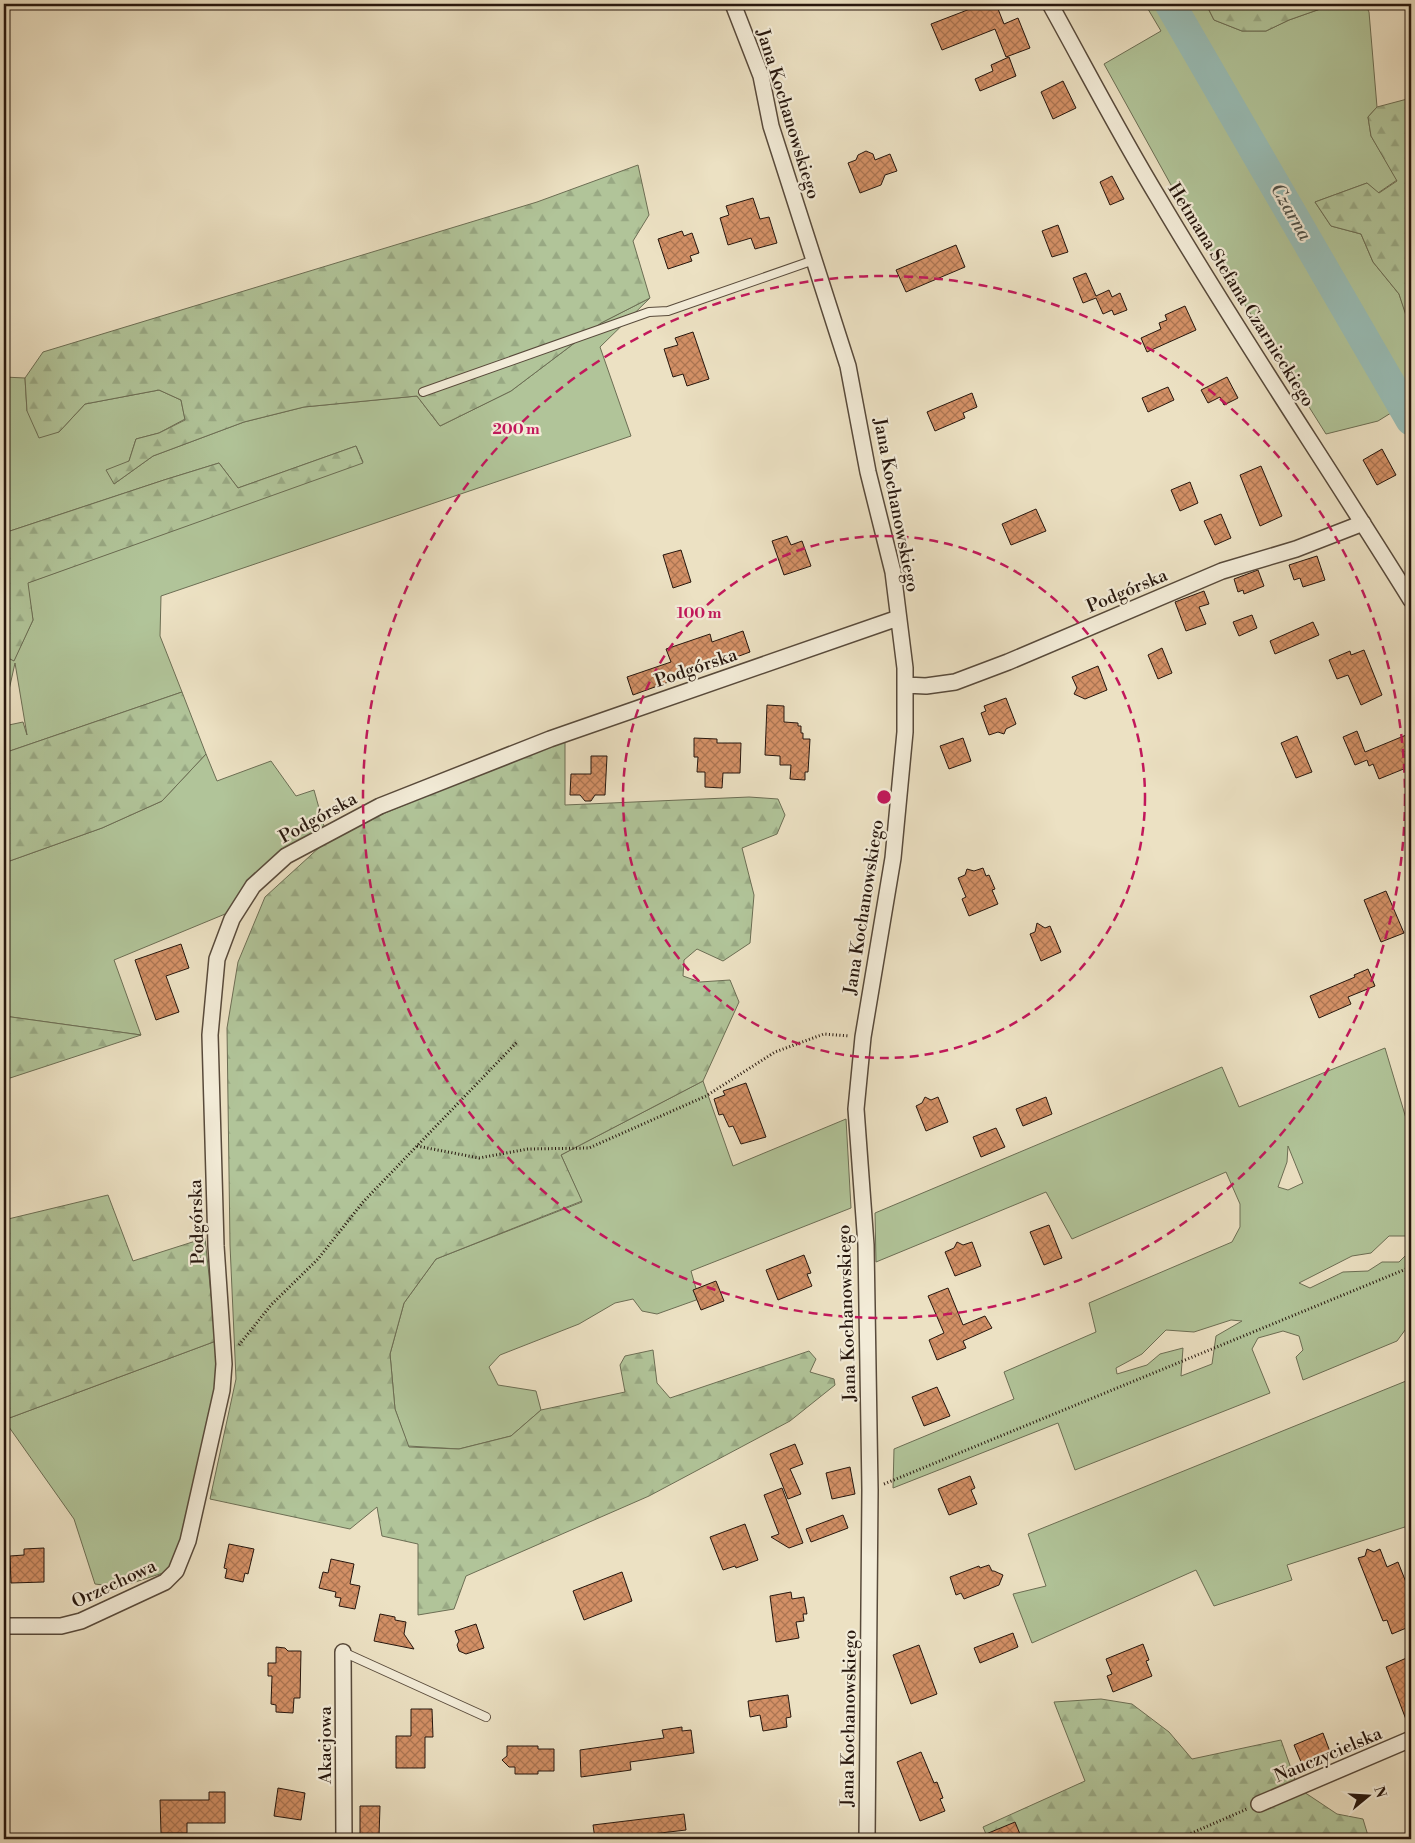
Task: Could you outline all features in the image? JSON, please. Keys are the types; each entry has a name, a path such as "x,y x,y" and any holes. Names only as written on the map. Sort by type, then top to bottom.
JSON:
{"street":[{"name":"Jana Kochanowskiego","path":"733,4 761,76 771,126 848,366 868,472 893,572 905,668 905,732 893,858 862,1037 856,1110 866,1245 870,1490 867,1839"},
{"name":"Hetmana Stefana Czarnieckiego","path":"1050,4 1158,198 1256,358 1411,600"},
{"name":"Podgórska","path":"905,685 926,686 955,682 1008,662 1222,571 1296,549 1363,523"},
{"name":"Podgórska","path":"176,1571 188,1541 222,1390 224,1364 216,1246 210,1035 217,958 232,919 254,886 286,856 380,806 404,796 550,739 898,618"},
{"name":"Orzechowa","path":"4,1626 60,1626 81,1621 165,1582 176,1571"},
{"name":"Akacjowa","path":"343,1652 344,1839"},
{"name":"Nauczycielska","path":"1259,1804 1411,1739"}],"lane":[{"path":"422,392 649,312 668,311 814,260"},
{"path":"343,1652 486,1717"}],"path":[{"path":"417,1146 479,1158 528,1149 588,1148 706,1096 775,1052 824,1034 862,1037"},
{"path":"224,1364 271,1305 318,1259 363,1202 518,1041"},
{"path":"870,1490 1411,1267"},
{"path":"1178,1839 1259,1804"}],"green space":[{"path":"1145,4 1206,4 1214,20 1242,31 1266,31 1289,20 1323,8 1326,4 1365,4 1369,12 1377,107 1368,117 1371,136 1397,180 1378,193 1367,183 1315,202 1331,226 1361,234 1373,262 1399,294 1411,331 1411,409 1185,17 1176,23 1399,408 1378,421 1326,434 1181,203 1104,64 1161,31"},
{"path":"1206,4 1326,4 1323,8 1289,20 1266,31 1242,31 1214,20"},
{"path":"1411,98 1411,331 1399,294 1373,262 1361,234 1331,226 1315,202 1367,183 1379,193 1397,181 1371,136 1368,117 1377,107"},
{"path":"638,165 649,215 633,241 650,298 601,323 511,391 440,426 417,396 304,407 244,422 153,456 114,484 106,470 129,461 136,439 159,433 185,420 181,400 159,390 85,404 59,432 39,438 27,411 25,378 43,352 537,202"},
{"path":"650,298 600,347 631,436 161,596 160,636 182,692 4,753 4,726 23,722 27,735 15,663 9,690 4,693 4,656 14,660 33,620 27,583 363,462 356,446 238,488 219,463 7,532 4,535 4,377 25,378 27,411 59,432 85,404 159,390 181,400 185,419 159,433 136,439 129,461 114,484 153,456 244,422 304,407 417,396 440,426 511,391 601,323"},
{"path":"356,446 363,463 28,583 33,620 14,661 4,656 4,535 7,532 219,463 238,488"},
{"path":"182,692 206,754 162,801 102,828 4,863 4,753"},
{"path":"565,739 565,805 749,797 778,799 785,815 777,834 742,848 754,895 750,943 723,961 697,949 684,960 683,976 700,982 730,980 739,1002 703,1081 561,1155 582,1201 436,1259 404,1303 390,1354 395,1409 409,1447 459,1449 511,1436 541,1410 625,1392 620,1365 625,1356 653,1350 657,1383 670,1398 809,1351 816,1359 810,1372 834,1379 835,1385 790,1421 649,1496 466,1576 454,1609 418,1615 418,1544 382,1536 377,1507 350,1529 210,1499 236,1379 230,1245 227,1028 238,962 265,897 334,834"},
{"path":"206,754 217,781 271,761 296,796 314,790 324,826 300,840 242,907 114,960 141,1035 4,1016 4,863 102,828 162,801"},
{"path":"4,1016 141,1035 4,1080"},
{"path":"1385,1048 1411,1135 1411,1236 1389,1236 1371,1253 1352,1256 1299,1283 1310,1288 1343,1272 1368,1271 1382,1262 1399,1262 1411,1250 1411,1322 1397,1341 1303,1380 1296,1357 1303,1350 1299,1336 1283,1331 1258,1338 1252,1349 1270,1393 1075,1470 1058,1423 893,1488 894,1449 1014,1399 1004,1372 1096,1332 1089,1303 1232,1242 1240,1227 1240,1204 1226,1172 1072,1239 1046,1192 876,1262 875,1213 1222,1067 1239,1107","holes":["1288,1146 1303,1183 1288,1190 1278,1187 1287,1162","1231,1320 1242,1321 1216,1336 1212,1364 1181,1376 1183,1348 1160,1354 1147,1365 1117,1374 1116,1368 1142,1354 1166,1330 1194,1332"]},
{"path":"703,1081 733,1166 846,1119 851,1208 691,1271 699,1299 657,1314 642,1311 633,1299 615,1303 579,1324 500,1355 489,1367 498,1385 536,1391 541,1410 511,1436 459,1449 408,1446 395,1409 390,1354 404,1303 436,1259 582,1202 561,1155"},
{"path":"108,1195 133,1261 205,1238 216,1341 4,1420 4,1220"},
{"path":"216,1341 223,1377 184,1555 172,1570 120,1587 95,1584 74,1519 4,1420"},
{"path":"1411,1379 1411,1525 1287,1565 1292,1580 1214,1606 1196,1570 1032,1643 1013,1594 1046,1586 1028,1534"},
{"path":"1101,1699 1132,1704 1169,1732 1192,1759 1281,1740 1298,1788 1337,1814 1363,1819 1369,1839 988,1839 983,1827 1085,1781 1054,1702"}],"building":[{"path":"983,4 996,4 1004,24 1018,18 1030,48 1006,57 995,29 942,50 931,24"},
{"path":"1009,57 1016,76 980,91 975,79 993,71 991,65"},
{"path":"1063,81 1076,108 1053,119 1041,92"},
{"path":"866,151 873,154 875,160 890,154 897,171 885,175 881,185 860,193 848,163 856,160 858,155"},
{"path":"1112,176 1124,199 1110,205 1100,182"},
{"path":"753,198 760,219 769,217 777,243 755,249 751,238 728,245 720,218 729,215 726,206"},
{"path":"1058,225 1068,252 1052,257 1042,231"},
{"path":"682,231 684,236 692,233 699,253 690,256 692,261 668,269 658,239"},
{"path":"956,245 965,267 906,292 896,270"},
{"path":"1086,273 1096,296 1109,290 1112,297 1120,293 1127,310 1114,315 1112,310 1103,314 1096,298 1083,303 1073,278"},
{"path":"1185,306 1196,330 1147,352 1141,338 1161,329 1159,323 1167,320 1165,315"},
{"path":"693,332 709,379 687,386 683,374 673,377 664,349 678,345 675,338"},
{"path":"1227,377 1238,398 1224,405 1220,397 1208,403 1201,390"},
{"path":"1168,387 1174,400 1148,412 1142,398"},
{"path":"972,393 977,407 963,413 965,418 935,431 927,412"},
{"path":"1382,449 1396,475 1377,485 1363,460"},
{"path":"1261,466 1282,516 1260,526 1240,475"},
{"path":"1190,482 1198,503 1180,511 1171,490"},
{"path":"1036,509 1046,531 1011,545 1002,524"},
{"path":"1221,514 1231,538 1215,545 1204,521"},
{"path":"787,536 791,545 802,541 811,566 784,575 772,541"},
{"path":"681,550 691,582 673,588 663,555"},
{"path":"1317,556 1325,580 1303,587 1300,578 1294,580 1289,565"},
{"path":"1258,570 1264,586 1244,594 1243,590 1238,592 1234,579"},
{"path":"1204,591 1209,604 1199,607 1206,624 1186,631 1175,602"},
{"path":"1252,615 1257,628 1239,636 1233,622"},
{"path":"1313,622 1319,635 1275,654 1270,641"},
{"path":"743,631 750,652 633,695 627,677 671,662 666,649 710,634 712,642"},
{"path":"1162,648 1172,673 1158,679 1148,655"},
{"path":"1364,650 1382,695 1361,705 1348,675 1337,679 1329,660 1350,651 1351,655"},
{"path":"1098,666 1107,690 1085,699 1074,694 1077,688 1072,677"},
{"path":"1006,698 1016,724 1006,729 1004,734 998,732 989,735 981,713 986,711 984,706"},
{"path":"767,705 784,706 784,722 798,723 798,726 801,726 803,739 810,739 808,772 805,772 805,780 790,779 791,765 780,765 780,756 765,755"},
{"path":"1357,731 1365,752 1411,733 1411,749 1405,751 1411,766 1379,779 1373,764 1369,766 1367,760 1355,765 1343,737"},
{"path":"1297,736 1312,772 1296,778 1281,743"},
{"path":"694,738 717,739 717,743 741,743 740,773 723,773 722,788 705,787 705,772 697,772 698,757 694,757"},
{"path":"963,738 971,761 949,769 940,746"},
{"path":"591,756 607,756 605,795 595,795 591,801 585,801 580,795 570,795 571,774 591,774"},
{"path":"983,868 986,876 989,875 995,889 992,890 998,904 969,916 962,899 966,897 958,878 965,875 967,869 974,871"},
{"path":"1386,891 1404,933 1381,942 1364,900"},
{"path":"1037,923 1045,928 1050,926 1061,952 1041,961 1030,934 1035,932"},
{"path":"181,944 189,968 166,976 179,1012 156,1020 135,960"},
{"path":"1368,969 1375,986 1348,997 1351,1004 1319,1018 1310,996 1355,977 1354,975"},
{"path":"746,1083 766,1137 741,1144 733,1126 729,1127 723,1114 719,1115 714,1099 725,1095 723,1091"},
{"path":"925,1097 931,1100 938,1097 948,1122 926,1131 916,1106 922,1103"},
{"path":"1046,1097 1052,1114 1023,1126 1016,1109"},
{"path":"996,1128 1005,1147 981,1157 973,1137"},
{"path":"1049,1225 1062,1258 1044,1265 1030,1232"},
{"path":"957,1242 963,1245 972,1242 981,1266 955,1276 945,1252 954,1248"},
{"path":"804,1255 811,1273 807,1274 812,1286 778,1300 766,1270"},
{"path":"716,1281 724,1301 701,1310 693,1290"},
{"path":"948,1288 963,1325 985,1316 992,1328 963,1341 966,1348 937,1360 929,1340 944,1333 928,1296"},
{"path":"937,1387 950,1416 924,1426 912,1397"},
{"path":"795,1444 803,1464 790,1469 801,1494 788,1499 770,1454"},
{"path":"850,1467 855,1494 832,1499 826,1473"},
{"path":"970,1476 975,1488 971,1490 977,1504 949,1515 938,1489"},
{"path":"782,1488 803,1543 789,1548 771,1537 779,1534 764,1495"},
{"path":"843,1515 848,1528 811,1542 806,1529"},
{"path":"745,1524 758,1560 736,1568 735,1566 723,1570 710,1537"},
{"path":"229,1544 254,1549 248,1574 245,1573 243,1582 225,1578 227,1569 224,1568"},
{"path":"44,1548 44,1582 11,1583 10,1556 24,1555 24,1549"},
{"path":"1367,1549 1374,1552 1380,1549 1387,1567 1398,1562 1411,1595 1411,1626 1392,1634 1387,1620 1383,1621 1358,1558 1365,1556"},
{"path":"331,1559 354,1564 350,1584 360,1586 355,1609 339,1606 341,1598 335,1597 336,1592 319,1588 323,1572 328,1573"},
{"path":"989,1565 992,1571 1003,1575 999,1585 964,1599 961,1593 956,1595 950,1577 979,1566 980,1568"},
{"path":"622,1572 632,1601 584,1620 573,1591"},
{"path":"791,1592 792,1599 804,1597 807,1614 803,1614 804,1621 796,1622 799,1638 776,1642 770,1596"},
{"path":"380,1614 395,1617 395,1620 406,1622 404,1634 414,1649 374,1641"},
{"path":"476,1624 484,1648 466,1654 459,1651 457,1645 459,1641 455,1631"},
{"path":"1013,1633 1018,1647 980,1663 974,1648"},
{"path":"1143,1644 1149,1660 1146,1661 1152,1676 1113,1692 1107,1676 1112,1674 1106,1659"},
{"path":"919,1645 937,1694 911,1704 893,1655"},
{"path":"276,1647 285,1648 288,1651 301,1651 300,1698 294,1698 293,1713 276,1712 276,1705 271,1704 272,1676 268,1676 268,1663 276,1663"},
{"path":"1411,1656 1411,1730 1410,1730 1386,1667"},
{"path":"788,1695 791,1717 786,1718 787,1727 763,1731 760,1715 750,1717 748,1701"},
{"path":"411,1709 432,1709 433,1737 425,1737 425,1768 396,1768 396,1736 411,1736"},
{"path":"682,1727 682,1731 691,1730 694,1753 630,1762 631,1770 581,1777 580,1750 664,1738 662,1730"},
{"path":"1323,1733 1332,1757 1304,1769 1294,1745"},
{"path":"507,1746 538,1746 538,1749 554,1749 554,1771 538,1771 538,1774 515,1774 515,1767 509,1767 502,1760 507,1756"},
{"path":"921,1752 934,1783 937,1782 943,1798 940,1799 945,1811 920,1821 897,1762"},
{"path":"278,1788 305,1793 301,1820 274,1816"},
{"path":"209,1792 225,1792 225,1823 187,1823 187,1833 161,1833 160,1800 209,1800"},
{"path":"360,1806 380,1806 379,1836 360,1836"},
{"path":"684,1814 686,1830 595,1839 593,1825"},
{"path":"1015,1822 1022,1839 974,1839"}],"waterway":[{"name":"Czarna","path":"1170,4 1411,420"}]}
